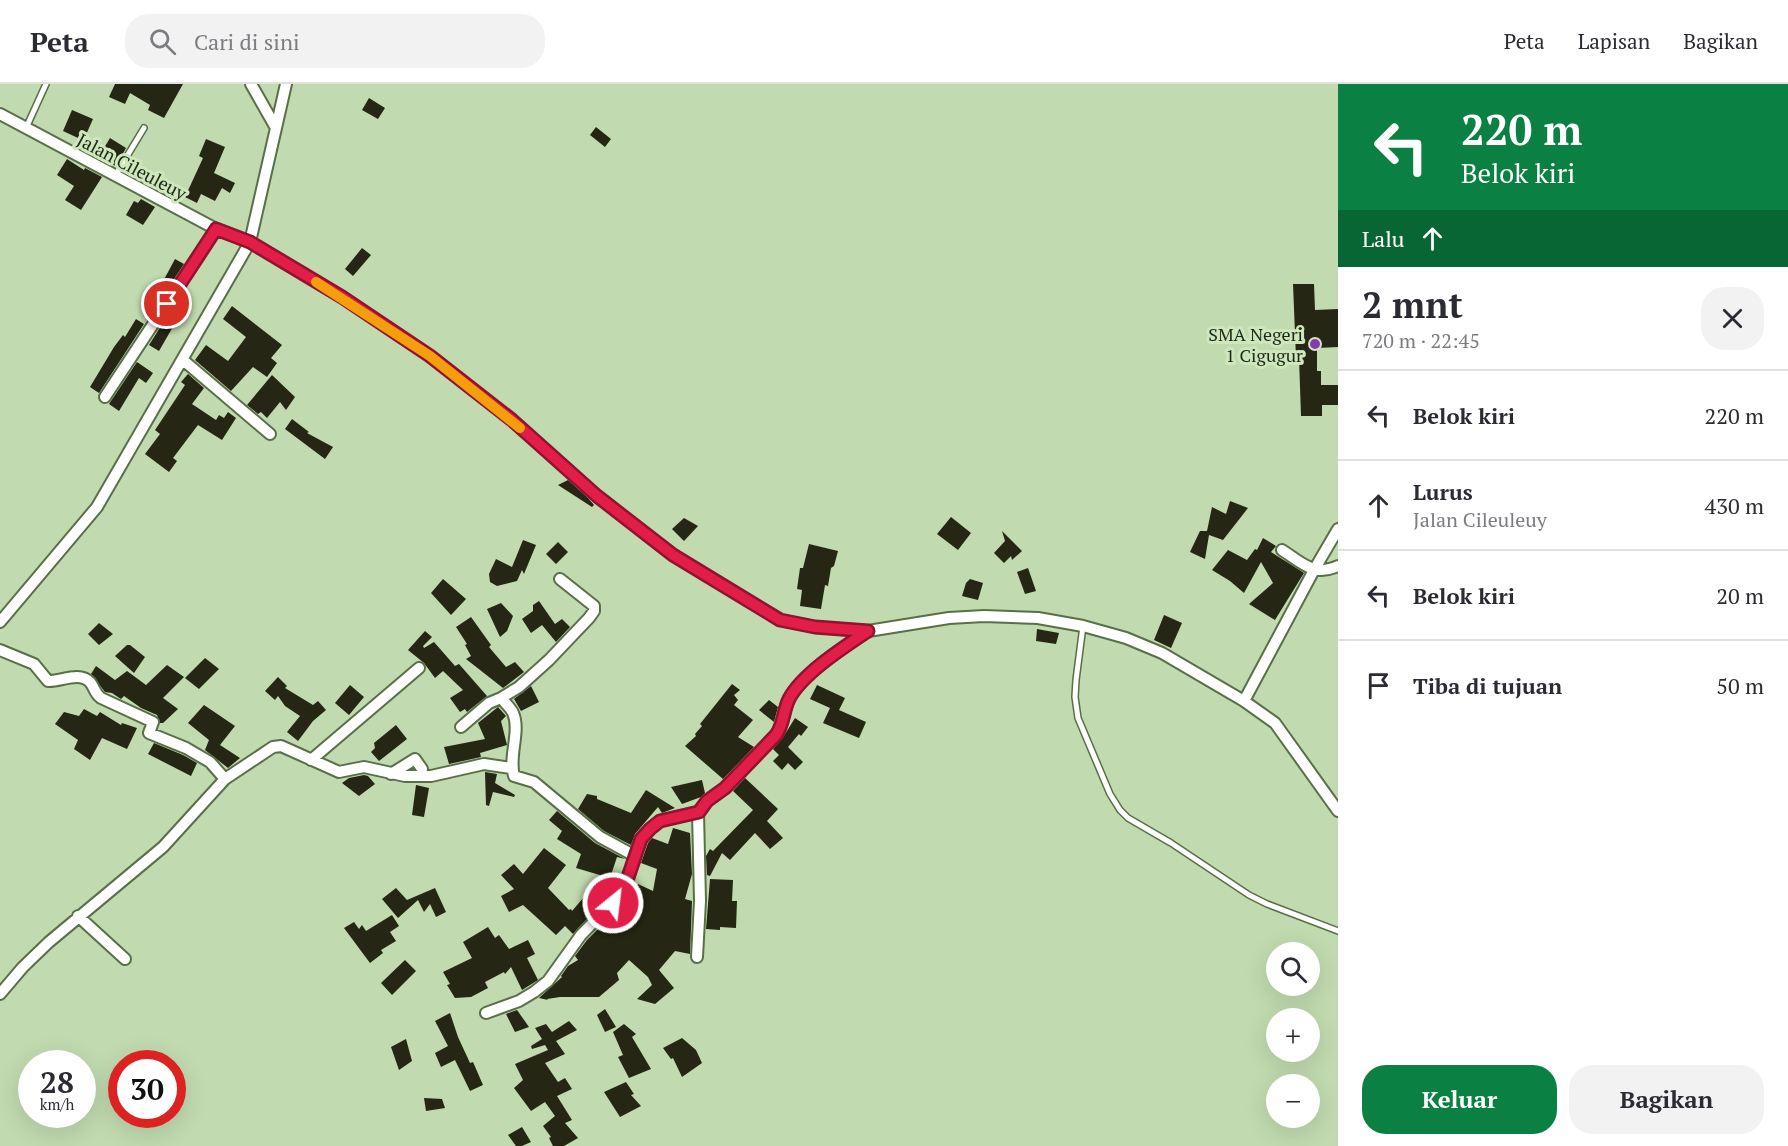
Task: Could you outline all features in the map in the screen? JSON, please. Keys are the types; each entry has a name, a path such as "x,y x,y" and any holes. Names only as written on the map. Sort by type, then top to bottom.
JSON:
{"street":[{"path":"251,84 276,128"},
{"path":"0,622 97,507 250,242 286,84"},
{"name":"Jalan Cileuleuy","path":"0,114 216,229 250,242 342,297 430,356 512,420 597,496 673,555 780,620 815,627 868,631"},
{"path":"105,397 216,229"},
{"path":"183,360 270,434"},
{"path":"1244,701 1338,529"},
{"path":"1282,550 1314,570 1322,571 1338,566"},
{"path":"461,727 489,703 519,687 549,660 594,611 594,606 590,602 560,579"},
{"path":"697,957 700,901 699,812 707,801 725,788 781,729 788,701 794,691 818,668 868,631 949,618 984,616 1038,618 1083,626 1126,638 1162,653 1244,701 1275,723 1338,811"},
{"path":"0,650 34,664 48,681 64,678 87,680 96,695 153,722 149,733 186,748 210,762 225,779"},
{"path":"311,760 419,668"},
{"path":"501,698 513,712 515,723 511,768 514,776 534,782 600,837 635,856"},
{"path":"0,994 23,967 78,916 163,847 225,779 277,745 339,772 364,767 405,776 431,776 484,764 511,768"},
{"path":"391,774 415,759 422,769"},
{"path":"486,1013 519,1001 548,981 581,935 619,896 625,886 641,839 660,821 699,812"},
{"path":"78,916 125,959"}],"lane":[{"path":"26,128 46,84"},
{"path":"115,176 144,128"},
{"path":"1083,626 1076,680 1078,718 1110,794 1120,810 1128,818 1171,843 1250,895 1338,932"}],"building":[{"path":"115,84 183,84 164,118 148,110 150,105 130,93 125,104 109,97"},
{"path":"369,98 385,108 378,119 362,110"},
{"path":"72,110 93,119 85,137 80,134 78,138 63,131"},
{"path":"596,127 611,139 605,147 590,135"},
{"path":"110,138 126,148 116,166 98,158"},
{"path":"206,139 225,147 214,173 235,183 230,193 222,188 215,201 201,194 197,203 185,197 203,158 199,156"},
{"path":"67,159 84,170 85,168 102,177 81,210 65,200 74,186 57,175"},
{"path":"141,199 155,207 143,225 126,215 134,201 138,203"},
{"path":"362,248 371,255 353,276 345,269"},
{"path":"175,259 184,264 154,309 147,304 160,287"},
{"path":"1293,284 1314,284 1315,310 1338,309 1338,347 1317,348 1317,371 1321,371 1321,385 1338,385 1338,405 1322,405 1322,416 1301,416"},
{"path":"177,301 188,307 159,351 149,345"},
{"path":"232,306 282,345 271,358 277,363 267,377 253,367 231,391 195,360 206,345 228,361 246,337 223,319"},
{"path":"136,319 144,324 99,393 90,387 114,347 123,335 125,337"},
{"path":"137,362 153,373 146,383 139,378 119,411 109,404"},
{"path":"188,374 204,388 192,404 216,420 219,415 224,418 228,412 236,418 222,440 198,425 173,458 177,461 169,472 145,454 160,434 155,430 185,385 181,382"},
{"path":"272,375 295,397 286,410 280,402 267,418 247,405"},
{"path":"292,419 309,432 307,433 333,447 325,459 285,429"},
{"path":"568,480 588,498 594,505 592,507 558,485"},
{"path":"1230,501 1248,508 1223,540 1209,535 1205,559 1190,552 1200,531 1207,531 1212,507 1226,514"},
{"path":"951,517 971,533 958,550 937,534"},
{"path":"684,518 698,526 684,541 672,529"},
{"path":"1002,531 1022,551 1012,560 1011,556 1004,563 994,553 1005,541"},
{"path":"1263,538 1276,546 1271,552 1304,573 1275,620 1249,604 1273,583 1261,562 1244,593 1212,570 1228,550 1247,560 1255,549 1257,550"},
{"path":"523,540 536,545 524,574 522,570 517,581 497,586 490,582 489,574 496,559 512,567"},
{"path":"558,542 568,552 556,564 546,554"},
{"path":"809,544 838,551 834,566 831,568 828,586 825,585 821,609 800,606 802,590 797,589 800,568 803,568"},
{"path":"1028,568 1036,591 1025,594 1017,572"},
{"path":"443,579 466,599 451,615 431,593"},
{"path":"970,579 983,583 978,600 962,596 966,583"},
{"path":"539,601 555,624 562,619 570,627 556,642 542,625 531,633 522,619 533,611 533,605"},
{"path":"501,603 513,616 507,631 500,637 487,609"},
{"path":"1164,615 1182,623 1171,648 1154,640"},
{"path":"471,617 491,645 489,647 506,667 515,662 524,672 503,688 466,659 471,656 465,645 467,644 456,627"},
{"path":"99,623 113,634 99,645 88,634"},
{"path":"1037,629 1059,633 1056,644 1036,641"},
{"path":"425,631 432,637 423,646 424,648 434,642 455,666 459,664 487,696 467,712 465,709 460,712 450,698 463,690 443,671 435,678 424,663 408,650"},
{"path":"127,645 145,657 134,673 115,656"},
{"path":"205,658 219,669 199,689 185,678"},
{"path":"167,665 184,677 163,698 178,709 163,723 160,723 157,715 141,708 124,696 121,699 112,693 105,692 91,674 96,666 115,680 127,671 146,685"},
{"path":"278,677 287,686 285,688 313,705 318,701 326,710 313,721 298,741 287,732 300,716 285,706 278,696 275,700 265,691"},
{"path":"732,684 740,690 734,695 738,700 734,705 753,720 738,737 754,747 723,779 685,746 696,736 695,734 702,726 700,724"},
{"path":"350,685 364,697 349,715 335,703"},
{"path":"817,685 845,698 839,710 866,722 859,738 823,723 830,708 810,699"},
{"path":"531,686 539,702 521,711 514,699"},
{"path":"769,700 778,707 774,722 759,710"},
{"path":"204,705 235,726 220,745 240,758 228,768 205,750 209,740 188,723"},
{"path":"498,707 506,716 501,721 507,745 480,753 481,757 449,764 444,747 485,739 478,723"},
{"path":"84,709 97,716 100,712 121,725 122,723 137,728 127,749 102,738 90,760 74,749 78,740 55,724 64,712 79,716"},
{"path":"795,718 808,727 788,747 803,762 795,770 788,763 782,770 773,761 779,755 773,749"},
{"path":"396,725 407,739 379,761 371,752 375,748 374,743"},
{"path":"154,743 197,763 191,776 148,754"},
{"path":"485,772 497,774 495,783 515,795 514,797 493,792 489,806 486,805"},
{"path":"364,775 375,784 359,796 342,783 349,778"},
{"path":"745,778 778,809 767,821 783,838 770,849 755,833 730,860 722,853 710,876 707,875 706,856 710,849 713,851 753,810 733,791"},
{"path":"702,780 705,793 701,797 682,804 671,787"},
{"path":"416,785 429,788 424,817 412,815"},
{"path":"646,790 675,808 662,813 658,807 635,834 631,845 604,831 578,809 587,794 597,796 597,799 631,813"},
{"path":"557,811 595,843 625,859 617,857 610,878 576,868 581,854 557,839 562,831 549,820"},
{"path":"673,828 690,833 692,874 685,899 692,901 690,954 675,951 659,970 674,988 655,1004 637,999 652,985 648,977 629,960 617,973 619,980 599,997 560,997 548,1000 539,998 562,977 568,966 578,960 575,956 587,940 624,903 627,907 638,884 653,891 657,869 641,863 652,838 668,844"},
{"path":"544,848 566,865 548,888 569,910 572,911 584,897 612,878 615,889 573,934 565,926 556,935 523,905 509,912 501,896 514,889 501,875 514,864 523,874"},
{"path":"710,879 733,880 732,901 737,901 736,928 706,929"},
{"path":"396,888 407,900 435,888 446,912 436,917 430,904 424,912 418,900 398,918 382,899"},
{"path":"392,915 399,926 390,932 396,941 381,950 383,953 370,963 344,928 354,922 359,929 362,925 366,931"},
{"path":"488,927 495,938 499,935 509,949 528,940 535,954 527,958 538,980 522,990 511,967 505,974 504,972 485,982 488,988 471,997 455,998 447,985 450,984 443,972 472,958 463,942"},
{"path":"405,960 416,971 392,995 381,983"},
{"path":"605,1009 616,1027 605,1032 597,1015"},
{"path":"517,1010 529,1027 515,1032 506,1014"},
{"path":"450,1013 458,1037 483,1085 470,1091 455,1060 441,1067 435,1053 448,1046 435,1021"},
{"path":"569,1021 577,1030 556,1041 565,1054 545,1063 558,1082 565,1078 572,1089 557,1096 572,1120 565,1123 578,1138 564,1146 553,1146 549,1138 551,1137 543,1126 555,1116 545,1102 531,1111 514,1088 523,1080 515,1064 548,1050 545,1045 532,1049 531,1046 542,1039 535,1028 546,1024 552,1032"},
{"path":"624,1024 636,1034 632,1037 651,1069 629,1078 618,1057 623,1055 613,1032"},
{"path":"682,1038 696,1050 702,1063 682,1077 673,1058 671,1059 663,1048"},
{"path":"406,1039 412,1061 399,1070 391,1047"},
{"path":"626,1082 634,1094 631,1095 641,1106 620,1117 604,1092"},
{"path":"424,1098 442,1099 445,1108 426,1111"},
{"path":"522,1127 531,1142 516,1146 508,1135"}],"slow traffic":[{"path":"316,282 430,356 520,428"}],"place":[{"name":"SMA Negeri 1 Cigugur","path":"1315,344"}],"route":[{"path":"167,304 216,229 250,242 342,297 430,356 512,420 597,496 673,555 780,620 815,627 868,631 839,650 794,691 788,701 781,729 725,788 707,801 699,812 660,821 650,829 641,839 625,886 613,903"}]}
